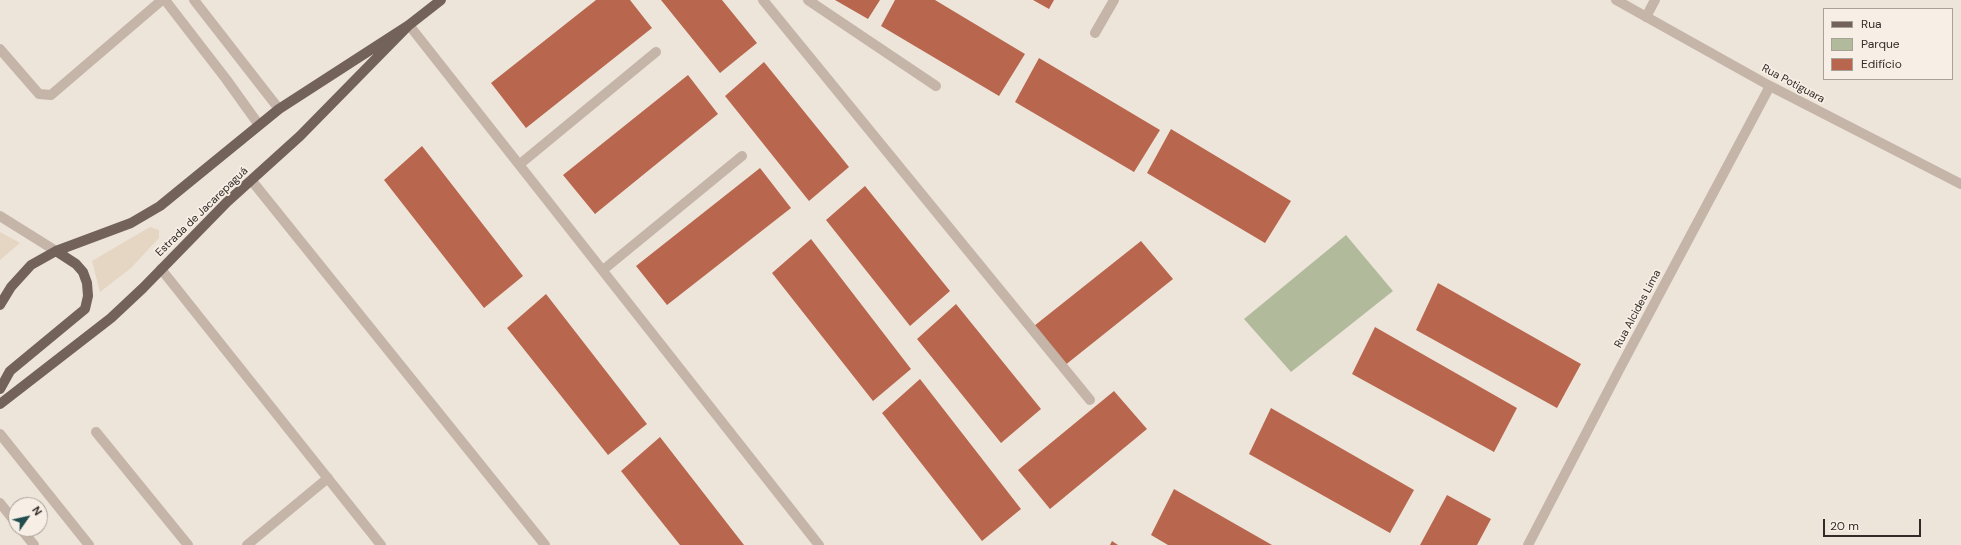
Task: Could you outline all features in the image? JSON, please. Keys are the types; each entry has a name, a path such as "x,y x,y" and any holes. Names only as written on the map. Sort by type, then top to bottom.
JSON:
{"main road":[{"name":"Estrada de Jacarepaguá","path":"0,404 111,318 227,202 300,136 410,25 440,0"},
{"name":"Estrada de Jacarepaguá","path":"0,305 18,278 31,265 56,251 131,224 160,206 279,109 410,25"},
{"path":"0,388 10,371 85,309 88,296 87,283 83,272 76,264 56,251"}],"street":[{"path":"0,49 39,94 51,95 164,0 226,79 259,125"},
{"path":"194,0 279,109"},
{"path":"763,0 1090,400"},
{"path":"808,0 936,86"},
{"path":"1095,33 1114,0"},
{"name":"Rua Potiguara","path":"1616,0 1770,86 1961,184"},
{"path":"1646,17 1655,0"},
{"path":"410,25 819,545"},
{"path":"520,164 656,52"},
{"name":"Rua Alcides Lima","path":"1528,545 1770,86"},
{"path":"603,270 742,156"},
{"path":"252,181 545,545"},
{"path":"0,216 56,251"},
{"path":"160,269 381,545"},
{"path":"96,432 188,545"},
{"path":"0,434 89,545"},
{"path":"247,545 328,478"},
{"path":"0,503 8,513"},
{"path":"28,537 34,545"}],"green space":[{"path":"1346,235 1393,291 1291,372 1244,319"}],"shaded area":[{"path":"150,227 159,230 159,238 131,268 100,292 92,261"},
{"path":"0,232 20,243 0,260"}],"building":[{"path":"596,0 630,0 652,28 526,128 491,83"},
{"path":"661,0 722,0 757,43 720,73"},
{"path":"835,0 880,0 868,19"},
{"path":"895,0 935,0 1025,54 999,96 881,26"},
{"path":"1033,0 1054,0 1049,9"},
{"path":"1039,58 1160,130 1134,172 1015,102"},
{"path":"764,62 849,167 809,201 725,96"},
{"path":"688,75 718,114 595,214 563,175"},
{"path":"1171,129 1291,201 1265,243 1147,173"},
{"path":"422,146 523,276 484,308 384,180"},
{"path":"760,168 791,208 667,305 636,266"},
{"path":"865,186 950,291 910,326 826,220"},
{"path":"811,239 911,369 873,401 772,273"},
{"path":"1141,241 1173,279 1064,366 1034,326"},
{"path":"1438,283 1581,364 1557,408 1416,330"},
{"path":"546,294 647,424 608,455 507,328"},
{"path":"956,304 1041,409 1001,443 917,339"},
{"path":"1375,327 1517,408 1494,452 1352,374"},
{"path":"920,379 1021,509 982,541 882,413"},
{"path":"1114,391 1147,429 1050,509 1018,470"},
{"path":"1271,408 1414,490 1390,533 1249,454"},
{"path":"660,437 744,545 680,545 621,471"},
{"path":"1174,489 1272,545 1168,545 1151,535"},
{"path":"1447,495 1491,519 1477,545 1420,545"},
{"path":"1112,541 1118,545 1110,545"}]}
